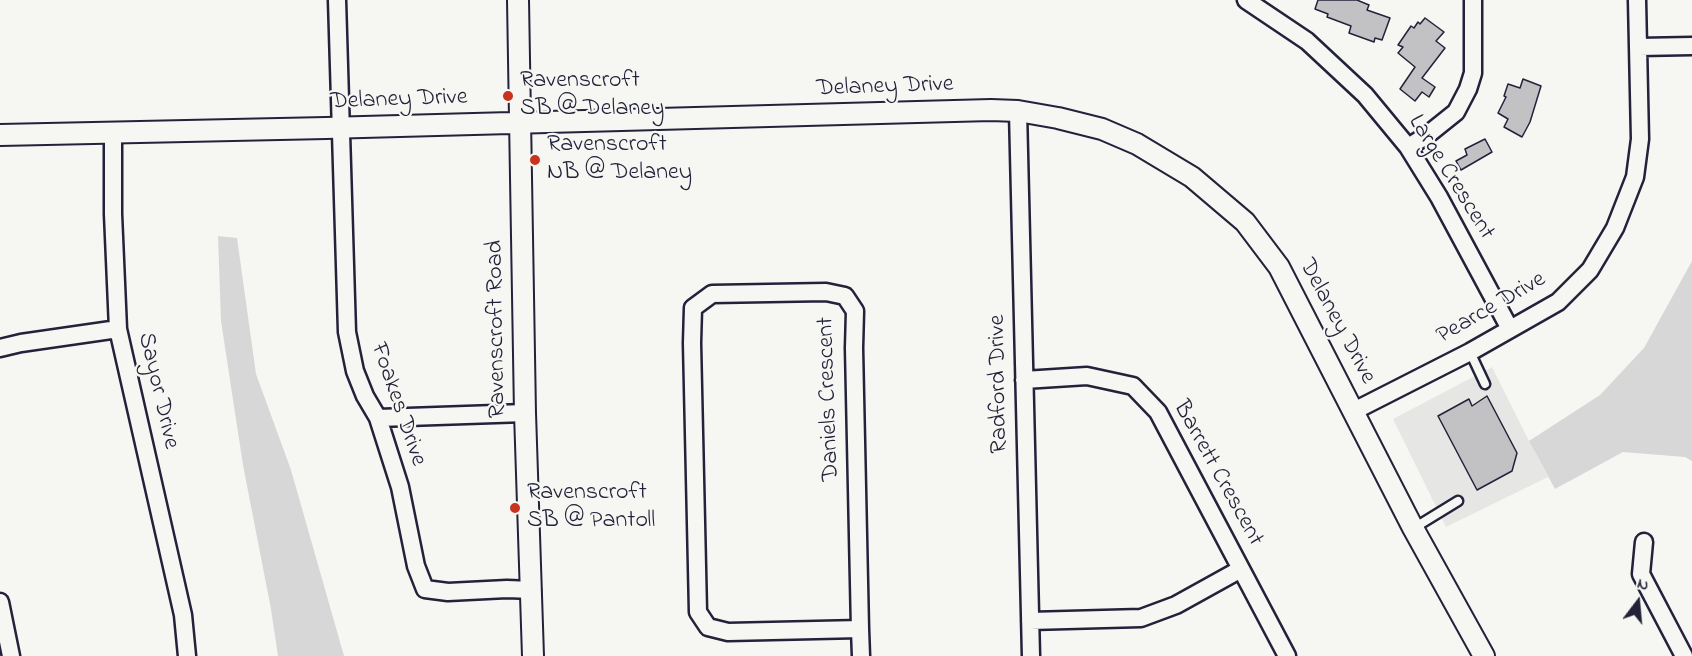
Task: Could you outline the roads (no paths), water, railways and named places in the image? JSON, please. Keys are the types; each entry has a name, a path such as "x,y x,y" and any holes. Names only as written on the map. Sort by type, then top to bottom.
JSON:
{"street":[{"name":"Foakes Drive","path":"338,0 347,332 355,371 365,396 378,418 400,487 416,566 425,589 448,592 532,590"},
{"name":"Ravenscroft Road","path":"518,0 525,413 533,656"},
{"name":"Large Crescent","path":"1246,0 1307,41 1365,95 1408,147 1439,197 1510,329"},
{"path":"1408,147 1456,112 1468,89 1473,73 1473,0"},
{"name":"Pearce Drive","path":"1354,411 1470,352 1558,302 1590,270 1615,228 1635,177 1640,139 1637,0"},
{"path":"1639,47 1692,46"},
{"name":"Delaney Drive","path":"0,135 992,110 1018,111 1102,129 1137,144 1192,177 1245,222 1279,267 1413,528 1484,656"},
{"name":"Radford Drive","path":"1018,111 1031,656"},
{"name":"Sayor Drive","path":"113,133 117,329 183,615 187,656"},
{"name":"Daniels Crescent","path":"860,629 728,632 708,627 698,612 693,308 712,294 826,292 845,296 855,311 854,360 861,656"},
{"path":"0,348 117,329"},
{"name":"Barrett Crescent","path":"1024,380 1087,376 1133,386 1158,412 1287,656"},
{"path":"378,418 525,413"},
{"path":"1644,542 1641,574 1684,656"},
{"path":"1030,621 1141,618 1176,605 1241,569"},
{"path":"0,602 11,656"}],"lane":[{"path":"1470,352 1485,384"},
{"path":"1413,528 1458,501"}],"place":[{"name":"Ravenscroft SB @ Delaney","path":"508,96"},
{"name":"Ravenscroft NB @ Delaney","path":"535,160"},
{"name":"Ravenscroft SB @ Pantoll","path":"515,508"}]}
